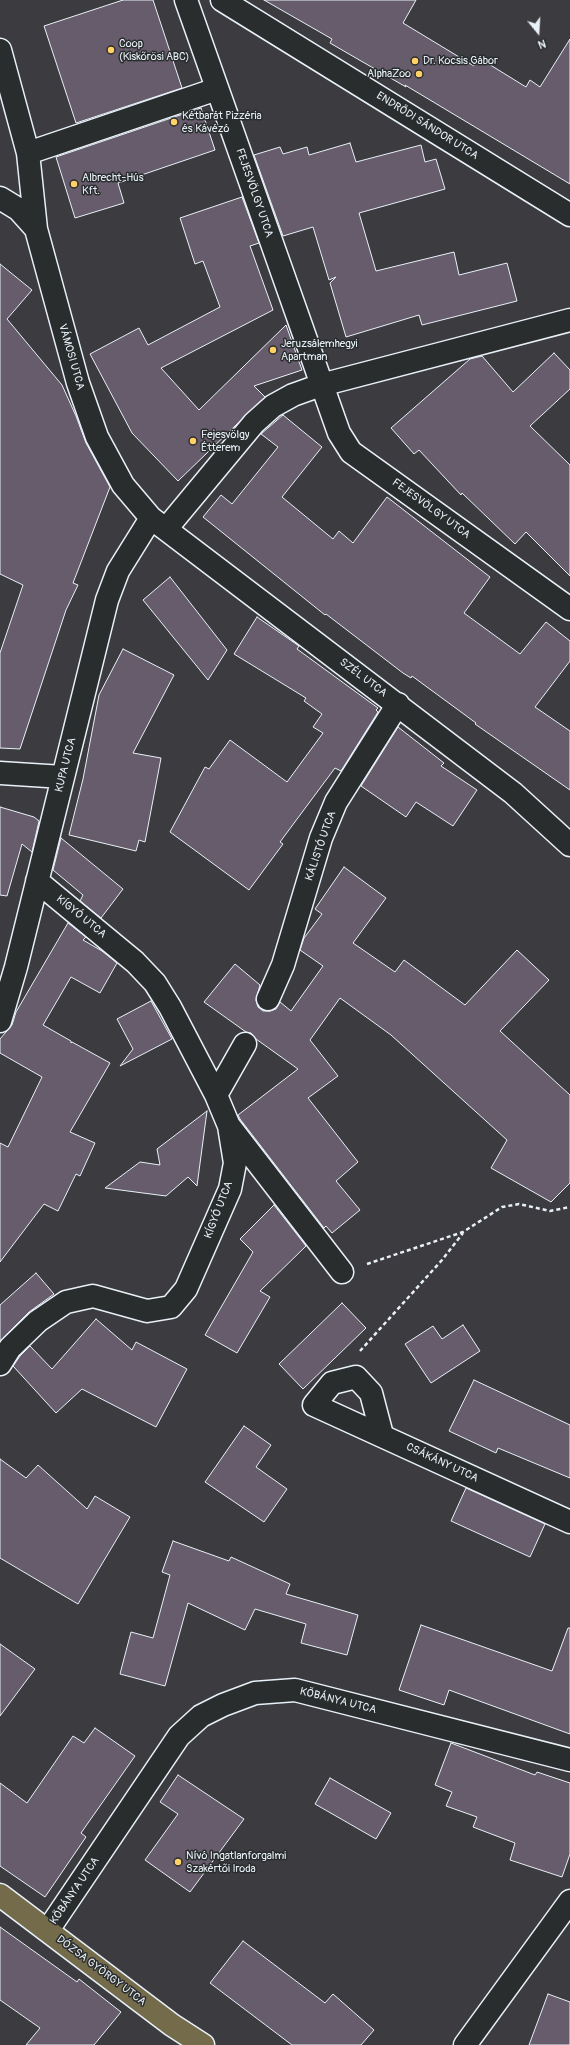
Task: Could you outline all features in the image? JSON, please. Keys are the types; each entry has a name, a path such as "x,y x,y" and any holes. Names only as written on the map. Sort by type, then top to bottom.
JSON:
{"main road":[{"name":"DÓZSA GYÖRGY UTCA","path":"0,1895 172,2025 203,2045"}],"street":[{"name":"FEJESVÖLGY UTCA","path":"186,0 339,433 351,452 570,610"},
{"name":"ENDRŐDI SÁNDOR UTCA","path":"222,0 570,215"},
{"path":"0,50 28,153 36,229"},
{"path":"28,153 217,89"},
{"name":"VÁMOSI UTCA","path":"0,198 18,209 36,229 78,383 98,438 123,485 159,523"},
{"path":"159,523 254,423 273,406 293,395 321,385 570,320"},
{"name":"SZÉL UTCA","path":"159,523 513,793 570,845"},
{"name":"KUPA UTCA","path":"0,1022 108,600 118,571 159,523"},
{"name":"KÁLISTÓ UTCA","path":"268,999 283,965 322,838 336,802 398,704"},
{"path":"0,773 63,777"},
{"name":"KÍGYÓ UTCA","path":"0,1364 10,1348 38,1321 66,1302 93,1296 147,1311 171,1307 186,1289 230,1189 235,1163 229,1126 216,1095 170,1007 155,984 135,962 37,881"},
{"path":"216,1095 245,1044"},
{"path":"229,1126 342,1272"},
{"path":"356,1377 371,1393 382,1435"},
{"name":"CSÁKÁNY UTCA","path":"356,1377 332,1383 314,1405 570,1522"},
{"name":"KŐBÁNYA UTCA","path":"48,1930 179,1736 201,1716 223,1705 255,1693 295,1690 570,1760"},
{"path":"465,2045 570,1901"}],"path":[{"path":"342,1272 463,1232 502,1207 519,1204 550,1211 570,1207"},
{"path":"356,1377 359,1352 442,1260 463,1232"}],"building":[{"name":"Coop (Kiskőrösi ABC)","path":"123,0 153,0 182,88 76,123 44,26"},
{"path":"264,0 416,0 403,23 474,66 479,58 526,87 530,80 540,87 570,39 570,184 405,85 406,87 330,43 332,39"},
{"path":"201,108 215,150 118,183 124,203 75,218 56,157"},
{"path":"350,143 356,162 421,145 425,162 436,159 445,189 359,213 376,271 454,252 459,275 507,263 517,301 422,325 419,315 346,337 330,283 336,277 329,280 313,227 283,236 254,155 280,147 283,154 307,147 309,155"},
{"path":"242,197 259,243 250,246 273,310 161,368 199,410 286,325 302,370 254,386 265,397 178,481 132,433 90,354 139,328 148,345 220,307 203,261 195,264 180,218"},
{"path":"0,264 32,290 7,319 62,385 86,443 110,487 73,583 78,585 66,610 20,749 0,748 0,653 23,585 0,574"},
{"path":"554,353 570,370 570,389 530,426 570,465 570,576 526,532 515,544 462,493 461,495 419,450 414,454 391,428 470,359 482,356 513,392"},
{"path":"283,415 322,447 282,497 333,539 339,531 353,543 387,497 490,577 464,613 520,654 546,622 570,641 570,661 535,707 570,731 570,790 475,724 476,723 412,676 411,678 403,673 326,614 325,615 203,517 221,495 232,504 278,447 261,434"},
{"path":"170,577 227,650 208,680 143,600"},
{"path":"257,617 299,646 297,649 378,708 376,710 378,712 341,771 335,768 280,842 283,844 249,890 170,832 205,767 209,769 230,740 287,782 323,733 313,727 322,714 304,701 306,698 234,654"},
{"path":"123,649 174,675 133,753 161,758 145,842 139,840 136,851 69,835 83,779 99,695"},
{"path":"398,727 444,763 441,766 477,790 453,826 416,802 406,817 361,786"},
{"path":"0,807 34,817 39,821 32,852 22,844 7,896 0,895"},
{"path":"61,838 123,889 101,918 80,901 83,895 53,870"},
{"path":"344,867 386,898 353,943 395,972 404,960 465,1005 517,950 549,980 500,1031 570,1095 570,1183 551,1202 491,1168 507,1140 391,1035 340,998 310,1040 338,1076 308,1098 358,1162 336,1181 360,1210 332,1233 326,1226 324,1228 240,1119 238,1115 298,1069 256,1039 251,1033 246,1032 204,1002 235,964 260,985 256,1000 258,1007 263,1011 270,1011 276,1009 280,1002 291,1011 323,966 300,950 304,938 322,914 315,909"},
{"path":"68,923 86,937 83,940 102,951 117,963 100,993 71,977 43,1025 71,1041 71,1043 72,1042 110,1063 70,1132 95,1143 80,1176 76,1174 58,1211 44,1204 0,1262 0,1143 8,1147 42,1077 0,1053 0,1039 12,1025 16,1012"},
{"path":"151,1001 172,1039 120,1066 133,1049 117,1019"},
{"path":"207,1111 197,1186 188,1177 166,1196 105,1188 140,1162 160,1165 157,1149"},
{"path":"274,1205 306,1246 260,1291 270,1297 237,1353 205,1335 253,1252 240,1239"},
{"path":"36,1273 54,1294 29,1312 0,1341 0,1305"},
{"path":"342,1303 366,1328 303,1389 279,1364"},
{"path":"96,1319 132,1350 136,1342 187,1369 156,1427 82,1389 56,1413 13,1366 30,1346 52,1369"},
{"path":"463,1325 480,1351 431,1383 405,1344 433,1326 442,1339"},
{"path":"474,1380 570,1425 570,1478 498,1448 496,1453 449,1431"},
{"path":"244,1426 271,1445 256,1467 287,1489 264,1522 205,1482"},
{"path":"0,1459 26,1478 38,1465 87,1509 95,1496 130,1517 78,1604 0,1558"},
{"path":"466,1488 545,1524 530,1557 451,1521"},
{"path":"173,1541 229,1561 231,1557 290,1584 286,1594 358,1615 347,1655 301,1643 306,1624 255,1609 245,1630 188,1603 165,1686 120,1674 131,1632 153,1638 170,1575 162,1572"},
{"path":"421,1625 552,1671 568,1628 570,1628 570,1734 449,1690 444,1705 399,1690"},
{"path":"0,1644 35,1669 0,1716"},
{"path":"95,1728 135,1756 81,1833 86,1837 45,1897 0,1866 0,1783 27,1803 73,1736 84,1743"},
{"path":"451,1743 535,1775 537,1772 570,1783 570,1854 562,1877 510,1860 515,1843 473,1827 477,1817 446,1806 452,1792 435,1785"},
{"path":"178,1775 244,1819 190,1892 145,1860 178,1814 160,1802"},
{"path":"330,1778 391,1813 376,1839 315,1804"},
{"path":"0,1927 77,1982 79,1979 121,2012 94,2045 26,2045 40,2028 0,2000"},
{"path":"243,1941 325,2003 333,1994 374,2030 361,2045 292,2045 210,1983"},
{"path":"548,1994 570,2002 570,2045 529,2045"}],"place":[{"name":"Coop (Kiskőrösi ABC)","path":"111,50"},
{"name":"Dr. Kocsis Gábor","path":"415,61"},
{"name":"AlphaZoo","path":"419,74"},
{"name":"Kétbarát Pizzéria és Kávézó","path":"174,122"},
{"name":"Albrecht-Hús Kft.","path":"74,184"},
{"name":"Jeruzsálemhegyi Apartman","path":"273,350"},
{"name":"Fejesvölgy Étterem","path":"193,441"},
{"name":"Nívó Ingatlanforgalmi Szakértői Iroda","path":"178,1862"}]}
